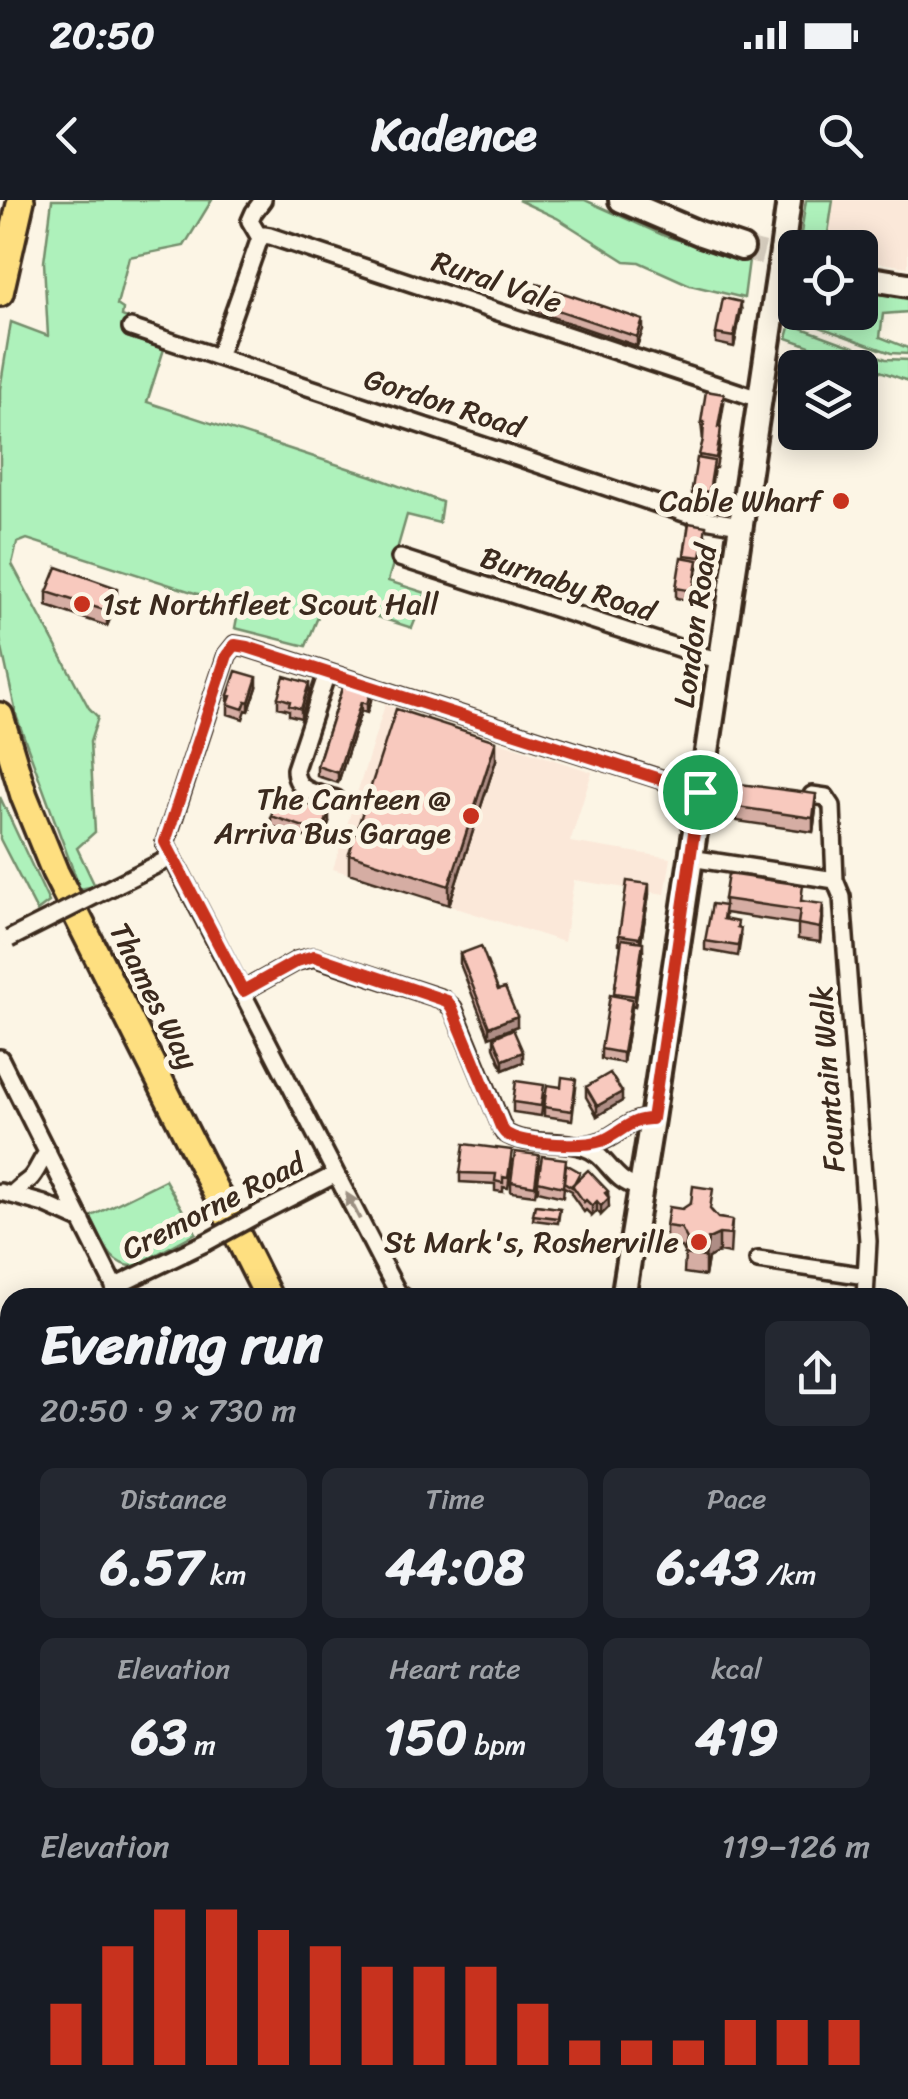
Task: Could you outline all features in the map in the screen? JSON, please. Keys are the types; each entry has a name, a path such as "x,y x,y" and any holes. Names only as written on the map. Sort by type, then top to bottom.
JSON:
{"main road":[{"path":"0,230 7,200"},
{"path":"0,293 21,200"},
{"path":"621,200 742,248"},
{"name":"London Road","path":"625,1288 789,200"},
{"path":"878,280 908,285"},
{"name":"Thames Way","path":"0,716 14,769 55,872 264,1288"}],"street":[{"path":"218,357 260,238 250,221 263,200"},
{"name":"Rural Vale","path":"260,238 270,236 760,399"},
{"name":"Gordon Road","path":"131,328 699,518 740,525"},
{"name":"Burnaby Road","path":"400,558 720,660"},
{"path":"395,1288 165,840 227,655 235,645 247,647 700,792"},
{"path":"327,673 295,780 300,788 336,800"},
{"name":"Fountain Walk","path":"812,795 826,797 832,806 835,880 842,898 868,1241 865,1288"},
{"path":"4,941 172,857"},
{"path":"690,858 835,880"},
{"path":"243,991 297,961 314,956 442,998 452,1008 504,1132 517,1138 581,1146 596,1152 617,1178 640,1188"},
{"path":"0,1058 115,1288"},
{"path":"581,1146 605,1140 623,1126 652,1119"},
{"path":"6,1194 30,1179 48,1152"},
{"name":"Cremorne Road","path":"124,1288 336,1174"},
{"path":"6,1194 49,1206 82,1221"},
{"path":"758,1260 866,1276"}],"shaded area":[{"path":"833,200 908,200 908,267 878,263 878,230 829,230"},
{"path":"385,705 592,772 570,842 671,858 665,894 574,880 564,942 333,869"}],"green space":[{"path":"52,200 212,200 184,246 129,257 117,305 123,309 122,316 132,320 127,337 164,349 147,402 442,502 439,523 407,515 388,581 426,593 412,628 325,600 306,646 235,628 239,607 27,539 17,543 12,564 89,708 98,717 90,742 95,832 77,848 95,886 80,889 17,718 0,639 0,389 11,322 48,336 44,262"},
{"path":"518,200 585,200 665,236 749,260 744,298 690,285 639,262 625,261 557,218"},
{"path":"806,200 833,200 829,230 802,230"},
{"path":"878,289 908,294 908,312 883,314 880,337 908,348 908,354 891,353 828,330 878,330"},
{"path":"789,330 807,330 862,350 821,350 787,338"},
{"path":"878,356 908,360 908,381 878,370"},
{"path":"0,797 49,902 37,911 0,839"},
{"path":"165,1180 196,1233 135,1266 118,1262 90,1217"}],"building":[{"path":"537,284 643,320 637,337 531,301"},
{"path":"723,298 741,302 734,337 716,334"},
{"path":"706,391 724,394 716,458 699,455"},
{"path":"697,458 714,461 709,492 692,489"},
{"path":"689,523 706,526 701,557 684,555"},
{"path":"681,557 698,560 693,591 676,588"},
{"path":"57,567 117,588 107,611 47,592"},
{"path":"236,671 257,677 243,709 228,704"},
{"path":"284,676 309,683 301,709 278,697"},
{"path":"344,682 371,690 367,704 361,702 338,773 317,766"},
{"path":"396,709 496,741 449,886 349,854"},
{"path":"740,784 816,794 813,818 737,807"},
{"path":"278,795 329,812 322,833 271,816"},
{"path":"728,874 803,885 801,901 823,904 820,928 798,924 800,910 724,899"},
{"path":"627,881 649,884 640,938 619,935"},
{"path":"712,904 725,906 723,919 738,922 738,946 705,941"},
{"path":"622,939 643,942 635,996 614,993"},
{"path":"481,946 498,990 505,988 517,1016 489,1027 460,954"},
{"path":"610,995 632,999 623,1053 601,1049"},
{"path":"513,1029 523,1052 503,1060 494,1037"},
{"path":"610,1073 622,1092 597,1106 586,1087"},
{"path":"562,1077 576,1079 572,1111 544,1107 547,1085 561,1087"},
{"path":"516,1081 544,1085 541,1106 513,1102"},
{"path":"464,1144 512,1150 508,1178 503,1177 503,1183 495,1181 496,1174 460,1173"},
{"path":"515,1152 539,1155 535,1186 511,1182"},
{"path":"542,1156 566,1159 563,1187 538,1181"},
{"path":"566,1164 580,1172 572,1187 564,1182"},
{"path":"588,1170 608,1191 605,1193 609,1198 601,1206 597,1201 592,1206 584,1202 572,1185"},
{"path":"693,1186 713,1189 710,1209 718,1218 732,1220 730,1235 708,1239 705,1257 684,1254 687,1239 681,1228 666,1226 669,1207 682,1209 691,1203"},
{"path":"535,1205 560,1208 558,1218 533,1215"}],"tunnel":[{"path":"742,248 778,258"}],"place":[{"name":"Cable Wharf","path":"841,501"},
{"name":"1st Northfleet Scout Hall","path":"82,604"},
{"name":"The Canteen @ Arriva Bus Garage","path":"471,816"},
{"name":"St Mark's, Rosherville","path":"699,1242"}],"route":[{"path":"235,645 700,792 652,1119 623,1126 605,1140 581,1146 517,1138 504,1132 452,1008 442,998 314,956 297,961 243,991 165,842 227,655 235,645"}]}
